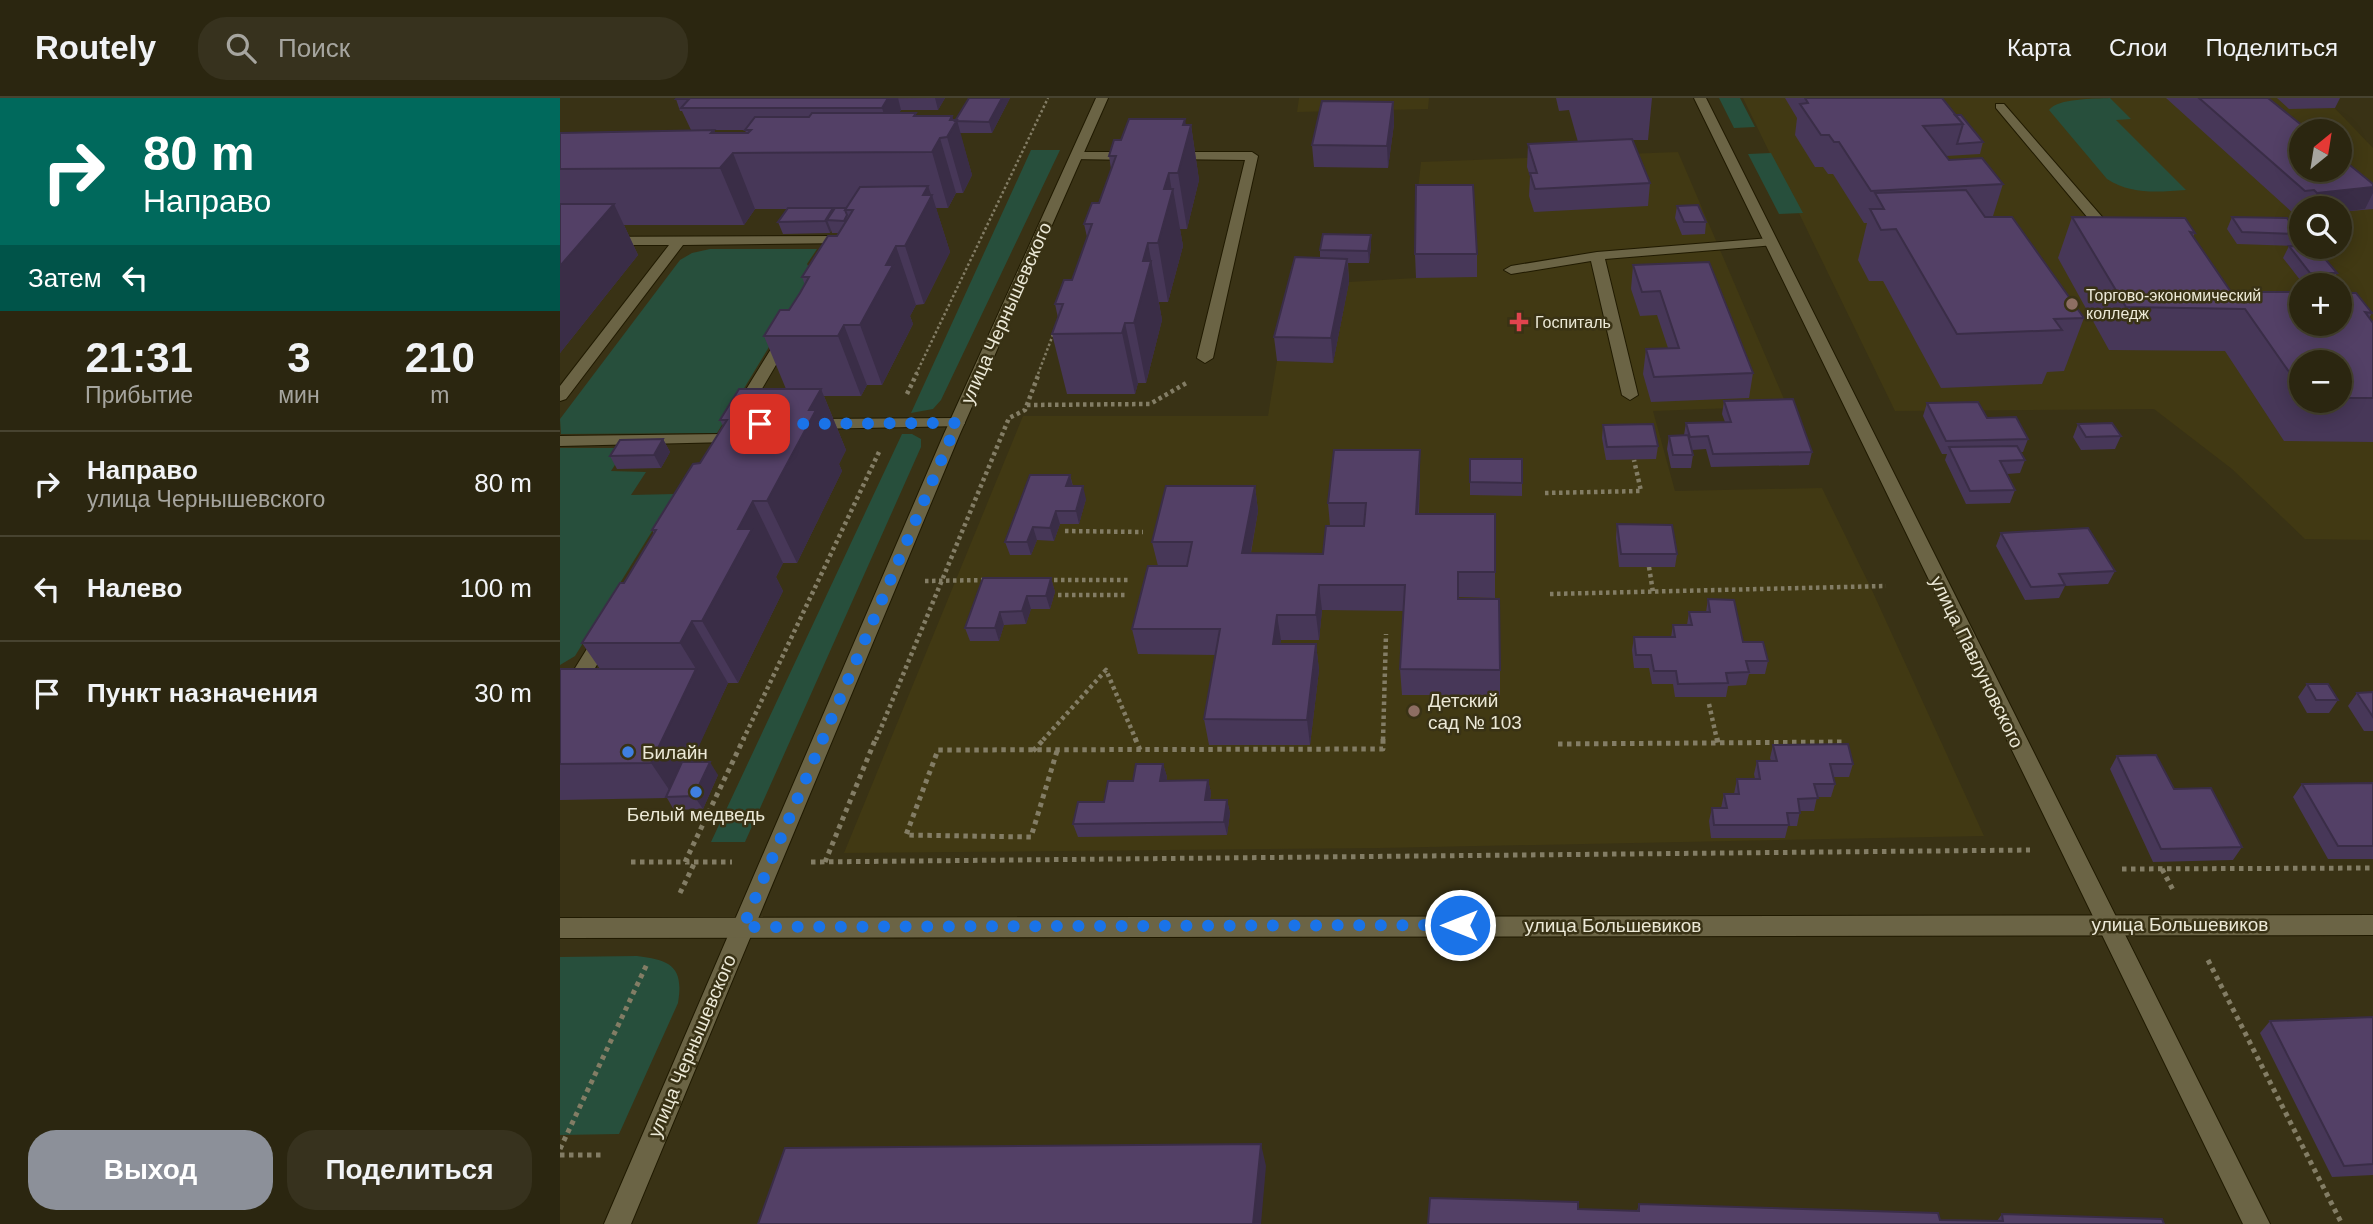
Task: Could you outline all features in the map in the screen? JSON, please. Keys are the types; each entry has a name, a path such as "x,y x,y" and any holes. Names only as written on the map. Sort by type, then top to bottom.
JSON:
{"street":[{"name":"улица Чернышевского","path":"617,1224 957,423 1102,98"},
{"name":"улица Павлуновского","path":"1700,98 2079,869 2258,1224"},
{"path":"2000,106 2098,220"},
{"path":"1076,156 1252,156 1205,358"},
{"path":"560,241 845,240 832,260"},
{"path":"1511,270 1597,256 1770,242"},
{"path":"711,461 734,429 795,322"},
{"path":"800,424 957,423"},
{"path":"560,441 734,429"},
{"path":"560,680 578,680 613,621"},
{"name":"улица Большевиков","path":"560,928 2373,925"}],"lane":[{"path":"560,396 680,240"},
{"path":"1597,256 1630,395"}],"path":[{"path":"685,862 1048,98"},
{"path":"825,862 1009,418 1025,410 1056,326"},
{"path":"1027,405 1150,404 1187,383 1200,369 1205,358"},
{"path":"1545,494 1641,492 1634,460"},
{"path":"1065,531 1143,532"},
{"path":"1648,568 1653,592"},
{"path":"889,581 994,580"},
{"path":"1035,580 1131,580"},
{"path":"1550,594 1886,586"},
{"path":"1058,595 1127,595"},
{"path":"1057,751 1031,837 906,835 938,750 1383,749 1386,634"},
{"path":"1033,751 1106,670 1140,750"},
{"path":"1709,704 1717,743"},
{"path":"1558,744 1843,742"},
{"path":"631,862 2070,850"},
{"path":"560,1149 695,862"},
{"path":"2079,869 2373,868"},
{"path":"2162,869 2342,1224"}],"shaded area":[{"path":"1299,98 1429,98 1428,109 1297,112"},
{"name":"Торгово-экономический колледж","path":"1743,98 2325,98 2345,119 2289,119 2289,182 2352,182 2352,126 2373,148 2373,540 2305,539 2232,469 2154,409 1895,411"},
{"name":"Детский сад № 103","path":"1678,152 1787,406 1653,411 1675,491 1822,488 1870,586 1984,836 1380,848 844,853 1023,416 1268,416 1277,361 1298,281 1349,282 1416,278 1416,208 1421,162"}],"green space":[{"path":"1719,98 1740,98 1755,127 1734,128"},
{"path":"2110,98 2131,119 2116,120 2186,190 2136,190 2107,179 2049,110 2068,101"},
{"path":"1031,150 1060,150 941,400 933,409 911,413"},
{"path":"1771,153 1803,213 1779,214 1748,154"},
{"path":"710,249 817,249 807,264 813,274 717,433 561,434 560,419 680,260 692,253"},
{"path":"902,434 912,434 921,439 921,447 745,842 711,842"},
{"path":"560,448 626,448 611,471 646,472 631,495 675,494 575,656 560,665"},
{"path":"637,956 659,960 673,968 679,981 678,1003 619,1134 560,1135 560,957"}],"building":[{"path":"690,98 888,98 882,108 681,108"},
{"path":"969,98 1002,98 989,122 955,121"},
{"path":"1805,98 1942,98 1963,124 1923,126 1949,160 1982,158 2003,184 1871,191 1839,142 1834,142 1829,135 1821,135 1800,104 1808,103"},
{"path":"2199,98 2268,98 2294,119 2289,119 2289,177"},
{"path":"1322,101 1393,102 1387,146 1312,145"},
{"path":"812,113 916,113 914,116 952,116 950,120 957,120 947,137 940,138 932,152 733,153 720,168 560,169 560,133 714,130 711,133 748,133 751,130 745,130 755,117 809,117"},
{"path":"1955,115 1961,115 1983,142 1957,144 1963,124"},
{"path":"1129,119 1185,119 1183,125 1191,125 1178,173 1169,173 1164,189 1173,189 1158,243 1148,243 1143,261 1151,261 1134,323 1125,323 1122,333 1052,334 1063,304 1055,304 1064,280 1072,280 1092,224 1084,224 1092,203 1099,203 1116,156 1109,156 1114,140 1121,140"},
{"path":"1632,139 1650,183 1535,189 1530,173 1537,173 1528,144"},
{"path":"2352,167 2373,184 2373,187 2317,193 2314,190 2305,191 2295,182 2352,182"},
{"path":"1416,185 1473,185 1477,254 1415,254"},
{"path":"928,186 923,195 932,195 905,246 896,246 886,265 893,265 860,325 844,325 838,336 764,336 780,310 789,310 800,293 809,277 802,277 828,236 837,236 853,210 845,210 860,187"},
{"path":"1966,190 1985,217 2012,217 2084,318 2054,319 2062,330 1957,334 1896,229 1881,230 1870,209 1884,209 1875,193"},
{"path":"560,204 614,204 560,266"},
{"path":"1698,205 1706,222 1684,222 1677,206"},
{"path":"788,208 833,208 825,221 778,222"},
{"path":"835,208 846,208 844,221 827,220"},
{"path":"2072,217 2185,218 2195,233 2190,232 2231,292 2289,292 2289,336 2352,336 2352,293 2356,293 2372,313 2365,312 2373,323 2373,398 2352,398 2352,350 2289,350 2289,372 2245,309 2126,307"},
{"path":"2232,217 2287,218 2289,221 2289,234 2242,232"},
{"path":"1323,234 1371,235 1368,251 1320,250"},
{"path":"1295,257 1347,259 1331,338 1274,337"},
{"path":"2299,259 2325,259 2337,273 2310,273"},
{"path":"1709,262 1753,373 1654,377 1646,349 1679,348 1660,291 1642,292 1633,265"},
{"path":"739,389 821,389 809,410 816,410 767,501 753,501 738,529 752,529 702,621 692,621 680,643 582,643 620,583 624,583 656,530 652,530 693,464 700,463 727,420 720,420"},
{"path":"1793,399 1812,452 1713,454 1708,436 1690,437 1686,423 1731,422 1724,401"},
{"path":"1978,402 1987,418 2016,417 2028,439 1946,441 1927,403"},
{"path":"2112,423 2121,436 2086,437 2078,424"},
{"path":"1653,424 1658,446 1607,447 1603,425"},
{"path":"1688,435 1693,455 1673,455 1669,436"},
{"path":"663,439 654,455 610,456 620,440"},
{"path":"2017,446 2025,460 2000,461 2015,490 1970,491 1949,447"},
{"path":"1334,450 1420,450 1416,514 1495,514 1495,572 1458,572 1458,599 1499,599 1500,670 1400,669 1405,585 1319,585 1316,615 1277,615 1273,644 1316,644 1307,720 1204,719 1220,629 1132,629 1148,566 1187,566 1192,542 1152,542 1166,486 1255,486 1242,553 1323,554 1326,526 1364,526 1366,503 1328,503"},
{"path":"1470,459 1522,459 1522,483 1470,482"},
{"path":"1030,475 1070,475 1066,486 1083,486 1076,511 1056,511 1050,528 1033,527 1027,542 1005,542"},
{"path":"1617,524 1672,525 1677,554 1621,554"},
{"path":"2088,528 2115,571 2059,574 2065,585 2031,587 2001,533"},
{"path":"983,578 1051,578 1046,596 1027,596 1022,611 1000,612 995,628 965,628"},
{"path":"1708,599 1734,600 1743,642 1763,642 1768,661 1746,661 1749,672 1726,673 1728,683 1678,684 1676,671 1654,671 1651,655 1636,655 1634,637 1675,637 1673,625 1692,625 1689,612 1710,612"},
{"path":"560,669 696,669 651,763 560,764"},
{"path":"2307,684 2328,684 2338,700 2316,700"},
{"path":"2373,692 2373,717 2357,693"},
{"path":"1848,744 1853,764 1830,764 1835,784 1814,784 1818,798 1798,799 1800,813 1787,813 1789,825 1714,825 1712,808 1727,808 1724,794 1739,794 1737,779 1760,779 1757,761 1777,761 1773,745"},
{"path":"2156,755 2174,789 2211,788 2242,847 2161,849 2117,756"},
{"path":"682,762 710,762 694,796 666,797"},
{"path":"1136,764 1163,764 1160,781 1208,780 1205,800 1227,800 1224,822 1073,824 1078,802 1104,802 1108,781 1133,781"},
{"path":"2373,783 2373,846 2338,846 2302,784"},
{"path":"2373,1017 2373,1164 2344,1166 2270,1021"},
{"path":"1261,1144 1253,1224 758,1224 785,1148"},
{"path":"1430,1198 1578,1202 1578,1209 1639,1211 1639,1204 1938,1213 1940,1220 2003,1221 2002,1214 2162,1219 2164,1224 1428,1224"}],"place":[{"name":"Торгово-экономический колледж","path":"2072,304"},
{"name":"Госпиталь","path":"1519,322"},
{"name":"Детский сад № 103","path":"1414,711"},
{"name":"Билайн","path":"628,752"},
{"name":"Белый медведь","path":"696,792"}],"route":[{"path":"760,424 957,423 743,927 1460,925"}]}
